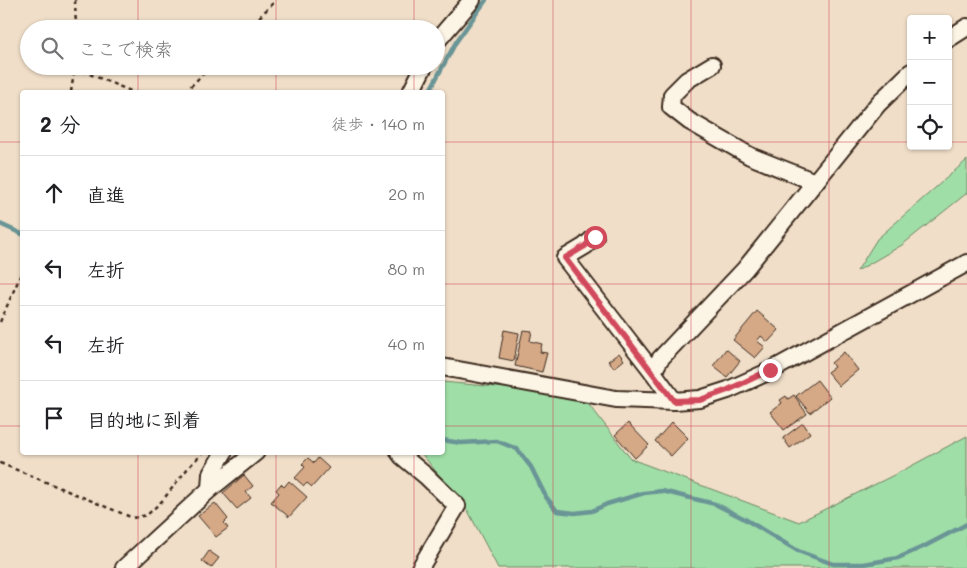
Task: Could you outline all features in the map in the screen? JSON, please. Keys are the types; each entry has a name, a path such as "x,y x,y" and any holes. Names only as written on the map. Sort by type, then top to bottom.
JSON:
{"street":[{"path":"445,32 472,0"},
{"path":"952,36 967,27"},
{"path":"712,65 687,80 672,96 671,107 689,121 750,156 815,182"},
{"path":"413,90 420,75"},
{"path":"653,372 660,359 745,269 878,104 907,76"},
{"path":"595,237 585,246 565,258 674,401"},
{"path":"445,369 616,399 700,400 728,390 770,370 967,263"},
{"path":"210,489 211,474 222,455"},
{"path":"124,568 210,489 252,455"},
{"path":"401,455 458,506 420,568"}],"path":[{"path":"75,0 76,20"},
{"path":"257,20 276,0"},
{"path":"71,90 74,75"},
{"path":"94,75 128,90"},
{"path":"187,90 202,75"},
{"path":"0,322 20,277"},
{"path":"0,463 132,518 147,514 162,501 200,455"}],"green space":[{"path":"967,160 967,193 902,245 857,271 877,239"},
{"path":"445,382 582,395 631,459 799,522 900,472 967,436 967,568 498,568 468,511 423,455 445,455"}],"building":[{"path":"757,311 779,330 768,342 761,336 757,341 765,347 755,358 733,340"},
{"path":"504,330 519,333 514,361 499,358"},
{"path":"523,330 532,331 530,341 542,344 540,352 547,353 542,372 515,366"},
{"path":"726,349 740,361 727,377 713,366"},
{"path":"844,352 858,370 839,386 827,372 834,367 831,363"},
{"path":"619,353 624,360 614,368 608,361"},
{"path":"817,380 830,397 810,413 796,396"},
{"path":"794,395 807,414 784,430 770,412 782,403 780,400 786,396 788,399"},
{"path":"672,422 688,438 671,456 655,441"},
{"path":"628,423 649,445 635,458 615,435"},
{"path":"803,423 810,433 790,448 783,438"},
{"path":"308,458 314,463 318,458 329,468 312,487 307,483 304,486 295,478 305,467 302,464"},
{"path":"244,475 253,486 246,492 251,498 237,509 223,493"},
{"path":"289,481 307,497 289,517 271,502 279,493 276,490 281,484 284,487"},
{"path":"215,503 228,519 224,523 228,528 216,537 198,516"},
{"path":"209,551 219,558 211,568 202,561"}],"waterway":[{"path":"445,62 456,42 486,0"},
{"path":"430,90 438,75"},
{"path":"0,224 20,233"},
{"path":"445,440 461,443 497,441 517,449 531,467 546,497 557,511 575,513 592,511 607,504 644,493 662,491 715,504 743,518 798,551 833,564 864,564 898,558 967,524"}],"route":[{"path":"595,237 585,246 565,258 674,401 700,400 728,390 770,370"}]}
